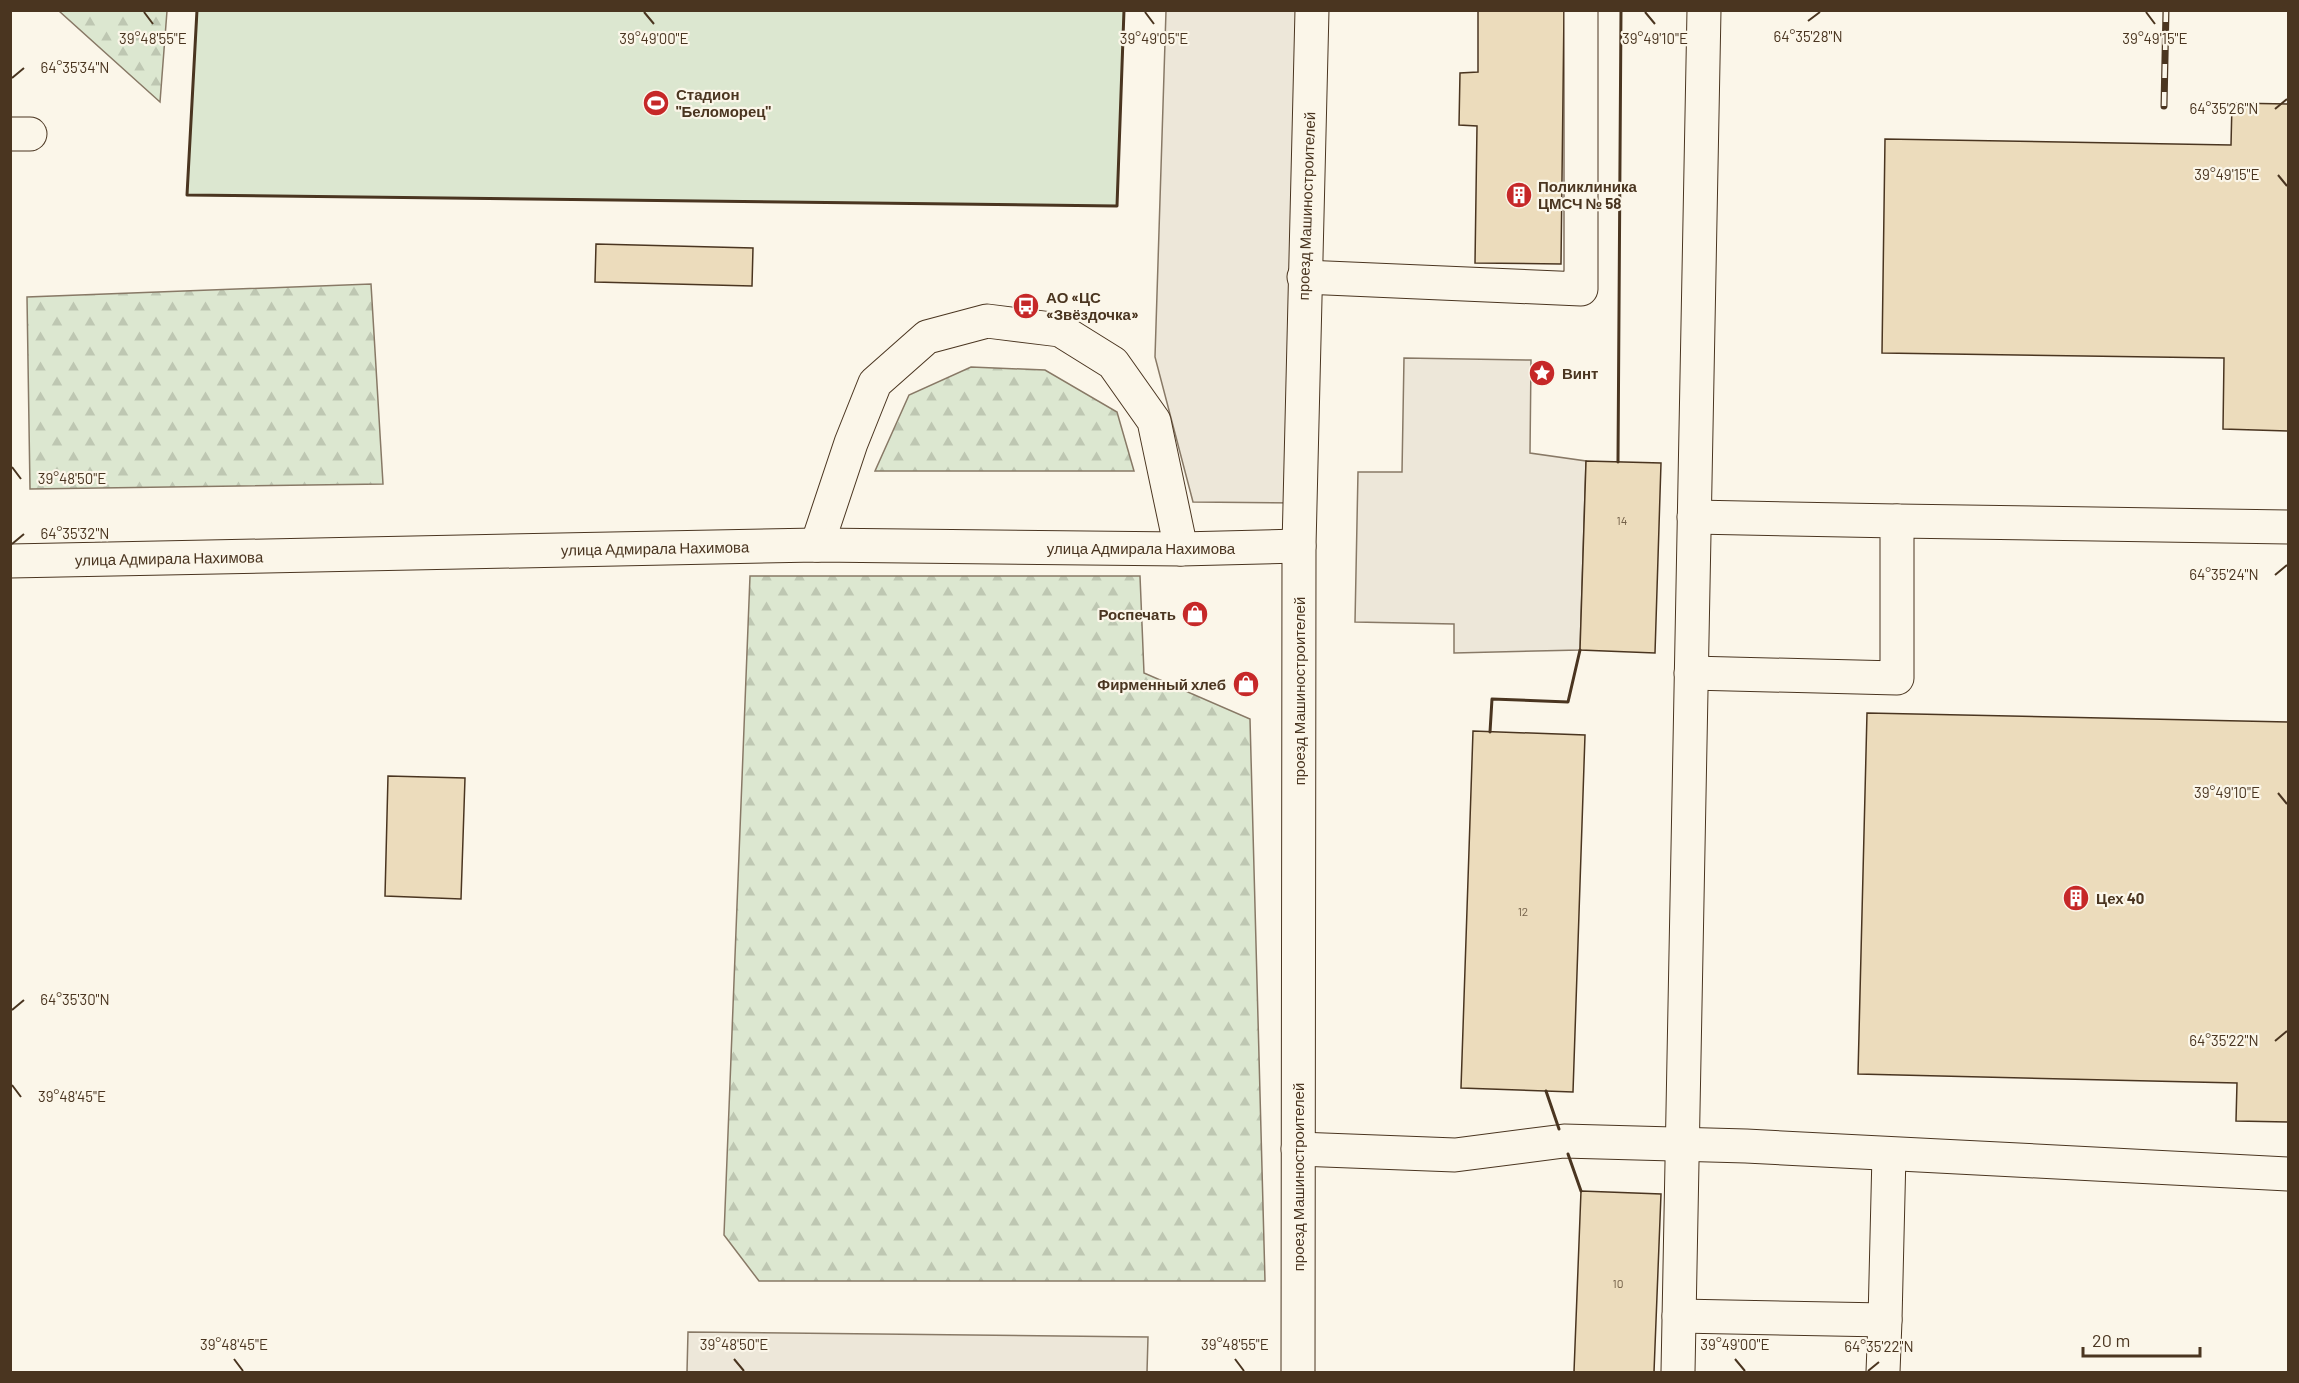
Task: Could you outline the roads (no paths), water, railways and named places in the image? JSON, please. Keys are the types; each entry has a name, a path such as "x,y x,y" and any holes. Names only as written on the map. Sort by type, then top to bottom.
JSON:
{"street":[{"name":"проезд Машиностроителей","path":"1298,1372 1299,546 1312,10"},
{"path":"1304,277 1581,289 1581,10"},
{"path":"1678,1372 1704,10"},
{"path":"818,545 851,443 875,383 927,337 987,321 1060,330 1113,363 1154,421 1181,549"},
{"path":"1694,517 2289,527"},
{"path":"1691,673 1897,678 1897,520"},
{"name":"улица Адмирала Нахимова","path":"10,561 818,545 1181,549 1299,546"},
{"path":"1298,1149 1455,1155 1564,1141 2289,1174"},
{"path":"1883,1372 1889,1154"},
{"path":"1679,1316 1885,1320"}],"railway":[{"path":"2164,106 2166,10"}],"place":[{"name":"Стадион \"Беломорец\"","path":"656,103"},
{"name":"Поликлиника ЦМСЧ № 58","path":"1519,195"},
{"name":"АО «ЦС «Звёздочка»","path":"1026,306"},
{"name":"Винт","path":"1542,373"},
{"name":"Роспечать","path":"1195,614"},
{"name":"Фирменный хлеб","path":"1246,684"},
{"name":"Цех 40","path":"2076,898"}]}
